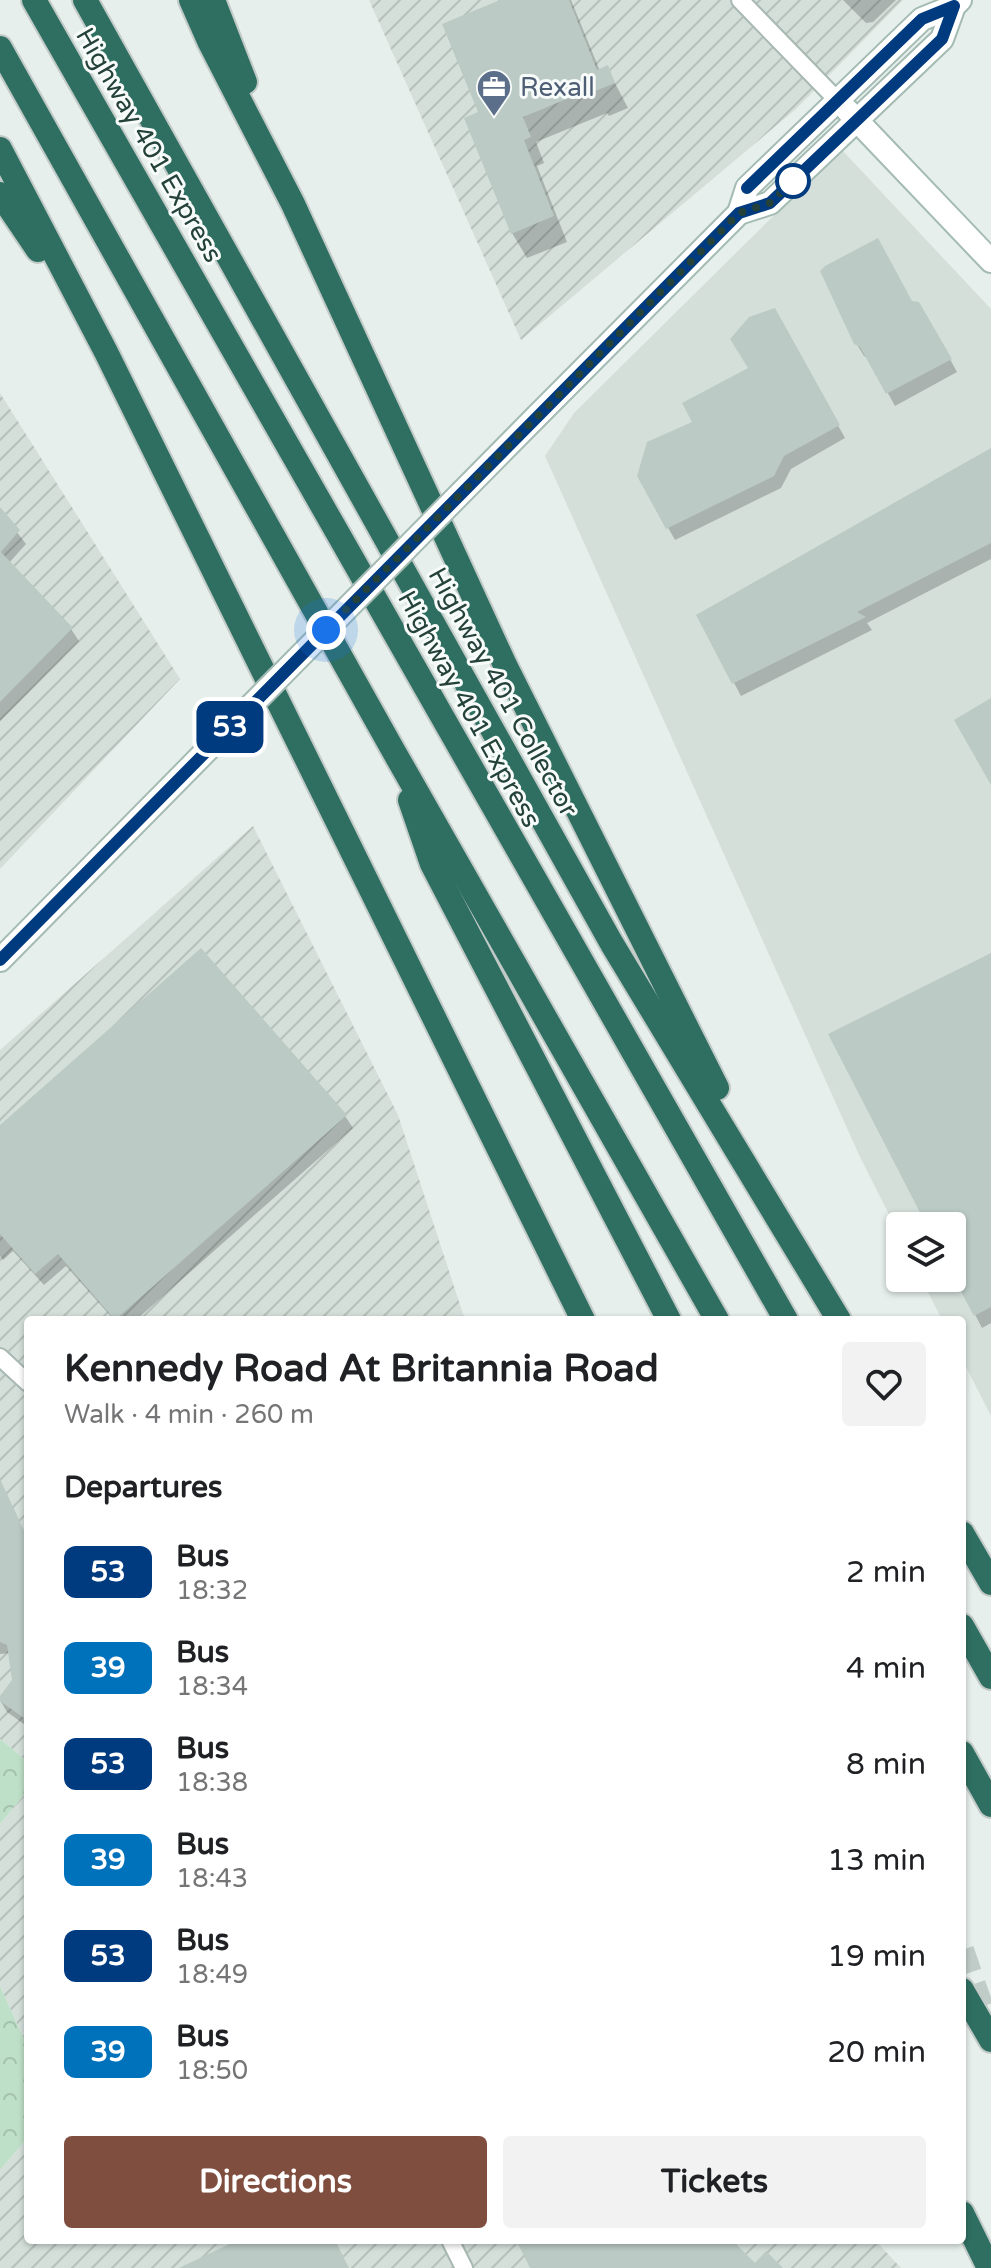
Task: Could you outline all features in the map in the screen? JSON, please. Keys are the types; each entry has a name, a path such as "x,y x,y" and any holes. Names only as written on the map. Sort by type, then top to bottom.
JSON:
{"highway":[{"name":"Highway 401 Express","path":"34,0 784,1316"},
{"name":"Highway 401 Collector","path":"85,0 612,944 837,1316"},
{"path":"191,0 293,204 505,665 799,1251"},
{"path":"213,0 293,204"},
{"path":"0,48 715,1316"},
{"path":"0,149 106,352 581,1316"},
{"path":"0,194 106,352"},
{"path":"393,750 432,864 667,1316"},
{"path":"966,1540 991,1583"},
{"path":"966,1633 991,1677"},
{"path":"966,1760 991,1805"},
{"path":"966,1997 991,2040"},
{"path":"966,2221 989,2268"}],"main road":[{"path":"0,960 739,213 747,188 922,19 957,3"},
{"path":"739,213 770,203 942,39 957,3"},
{"path":"838,101 991,261"}],"street":[{"path":"740,0 838,101"},
{"path":"0,1357 24,1379"},
{"path":"452,2244 464,2268"}],"shaded area":[{"path":"369,0 903,0 796,109 521,340"},
{"path":"841,149 991,309 991,1416 966,1367 966,1316 940,1316 928,1292 966,1292 966,1212 888,1212 860,1157 545,456 574,413"},
{"path":"0,393 180,679 0,869"},
{"path":"253,826 398,1115 464,1316 24,1316 24,1759 0,1739 0,1050"},
{"path":"24,1795 24,2039 0,1986 0,1824"},
{"path":"24,2142 24,2244 879,2244 901,2268 0,2268 0,2170"}],"green space":[{"path":"0,1739 24,1759 24,1795 0,1824"},
{"path":"0,1986 24,2039 24,2142 0,2170"}],"building":[{"name":"Rexall","path":"500,0 569,0 597,70 608,65 615,83 593,92 591,89 523,117 531,137 524,140 554,216 511,234 464,118 478,112 442,24"},
{"path":"878,238 912,301 919,302 952,359 886,394 860,347 854,344 820,271"},
{"path":"775,308 840,425 784,456 774,476 666,529 637,476 647,442 692,422 682,403 748,368 730,339 749,317"},
{"path":"991,448 991,543 857,612 866,617 732,684 696,615"},
{"path":"0,507 20,530 1,552 73,628 0,702"},
{"path":"991,698 991,785 954,720"},
{"path":"201,948 347,1115 120,1316 112,1316 58,1254 35,1274 0,1234 0,1125"},
{"path":"991,953 991,1307 974,1316 961,1292 966,1292 966,1212 920,1212 828,1034"},
{"path":"0,1479 24,1530 24,1718 0,1701 0,1696 12,1680 7,1645 0,1642"},
{"path":"230,2244 337,2244 349,2268 179,2268"},
{"path":"518,2244 736,2244 755,2263 766,2251 783,2268 530,2268"}],"tunnel":[{"path":"966,1962 986,2020"}],"bus line":[{"name":"53","path":"0,960 739,213 770,203 942,39 954,6 922,19 747,188"}],"place":[{"name":"Rexall","path":"494,118"}],"route":[{"path":"326,630 739,213 770,203 793,181"}]}
